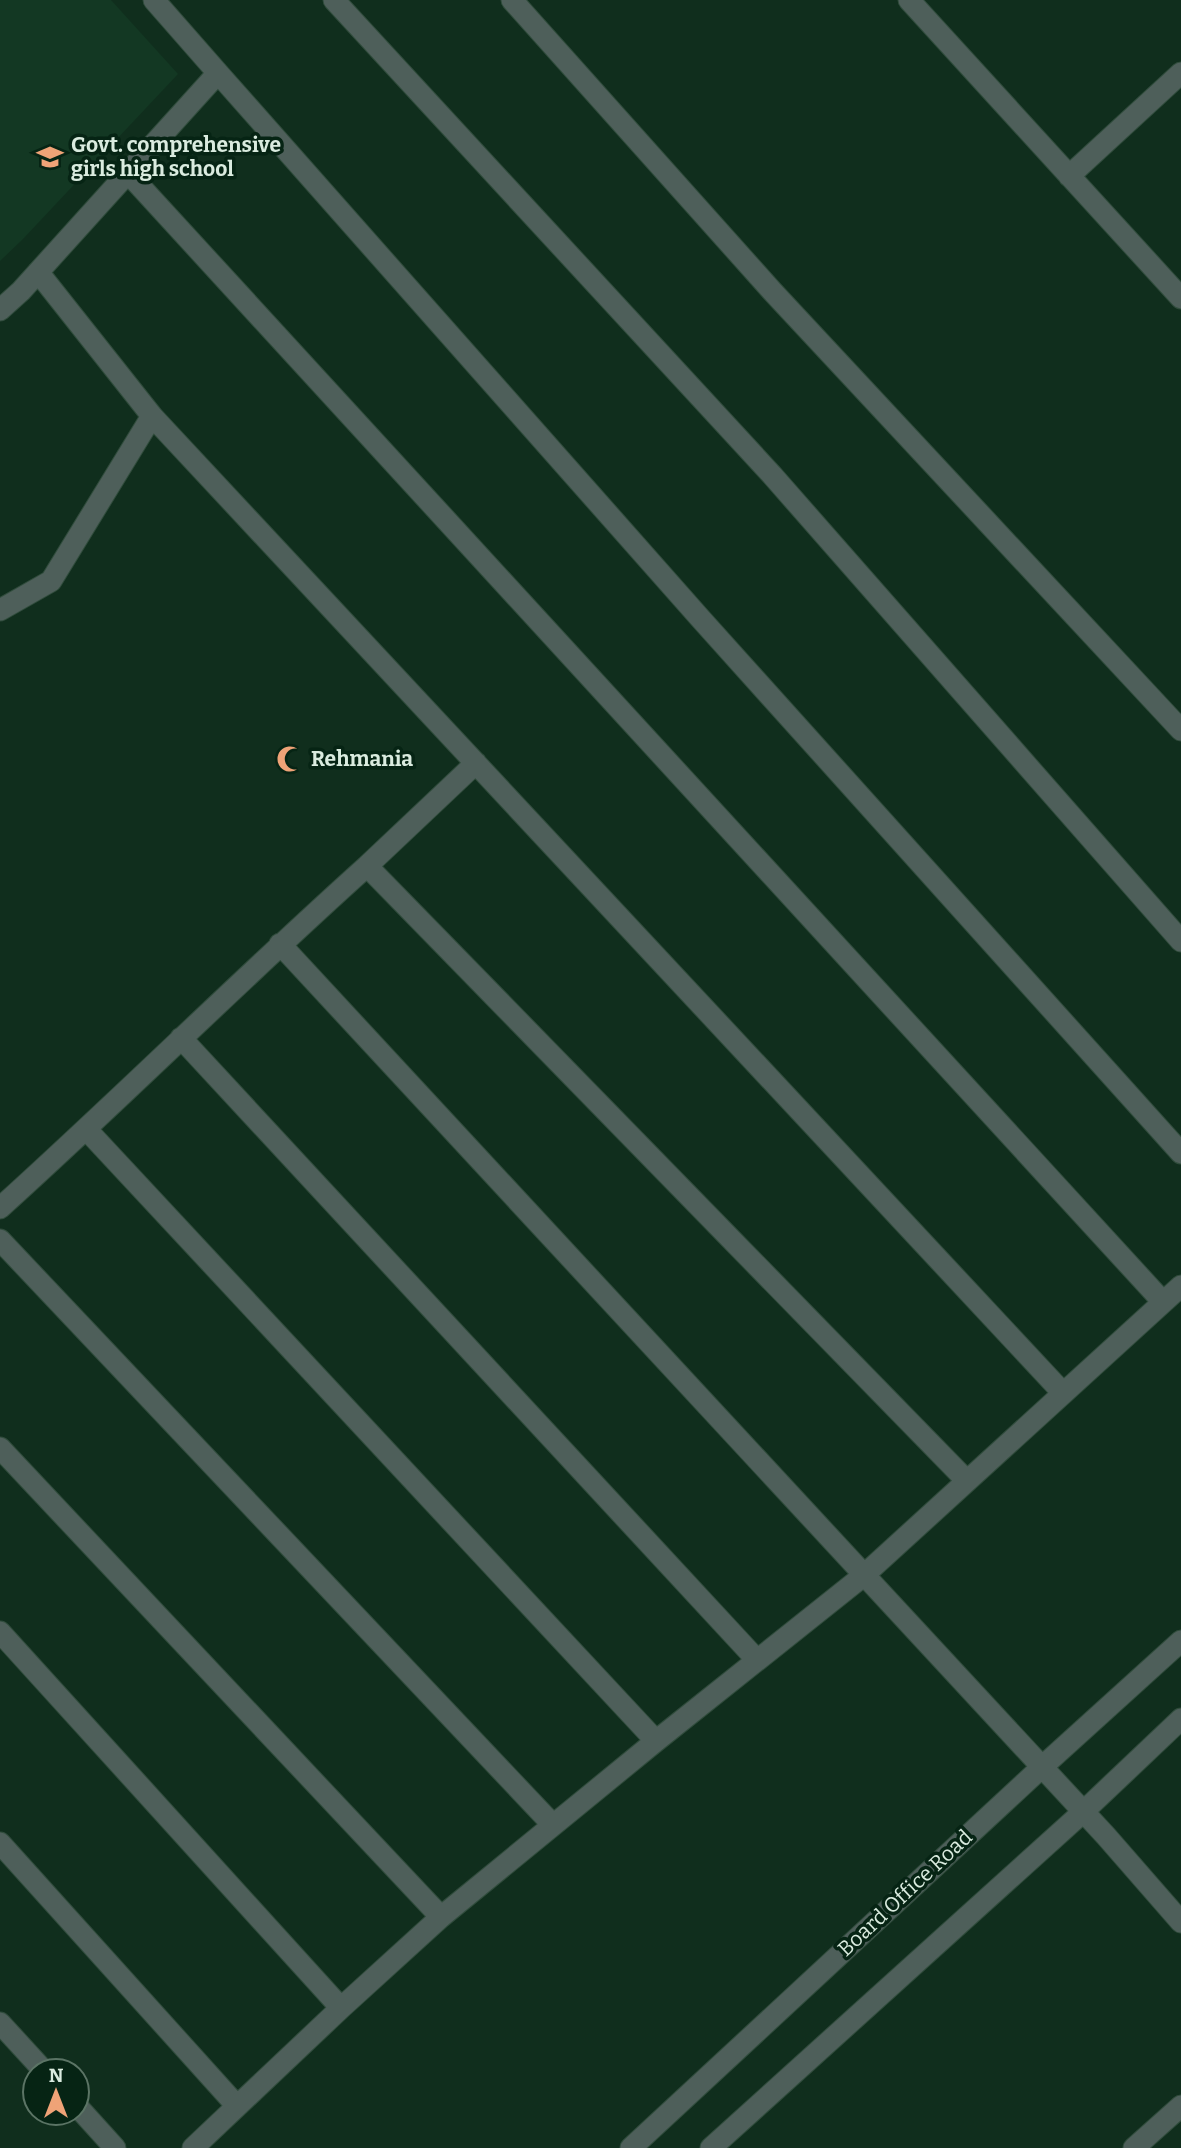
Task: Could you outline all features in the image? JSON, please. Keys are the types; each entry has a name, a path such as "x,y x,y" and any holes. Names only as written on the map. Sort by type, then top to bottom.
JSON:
{"street":[{"path":"154,0 700,618 1181,1153"},
{"path":"334,0 772,475 1181,941"},
{"path":"512,0 772,291 1181,730"},
{"path":"909,0 1181,298"},
{"path":"0,310 38,272 218,72"},
{"path":"1069,176 1181,73"},
{"path":"128,173 1163,1302"},
{"path":"38,272 152,416 1063,1394"},
{"path":"0,610 51,582 152,416"},
{"path":"0,1209 280,944 477,763"},
{"path":"367,866 967,1481"},
{"path":"280,944 1042,1767 1181,1922"},
{"path":"181,1038 757,1660"},
{"path":"87,1129 656,1741"},
{"path":"0,1240 553,1825"},
{"path":"193,2148 341,2007 442,1917 863,1576 1181,1286"},
{"path":"0,1448 442,1917"},
{"path":"0,1632 341,2007"},
{"name":"Board Office Road","path":"631,2148 1181,1641"},
{"path":"711,2148 1083,1812 1181,1719"},
{"path":"0,1843 237,2106"},
{"path":"0,2023 31,2057"},
{"path":"1135,2148 1177,2119"},
{"path":"91,2121 116,2148"}],"shaded area":[{"name":"Govt. comprehensive girls high school","path":"0,0 111,0 178,74 0,261"}],"place":[{"name":"Govt. comprehensive girls high school","path":"50,157"},
{"name":"Rehmania","path":"290,759"}]}
